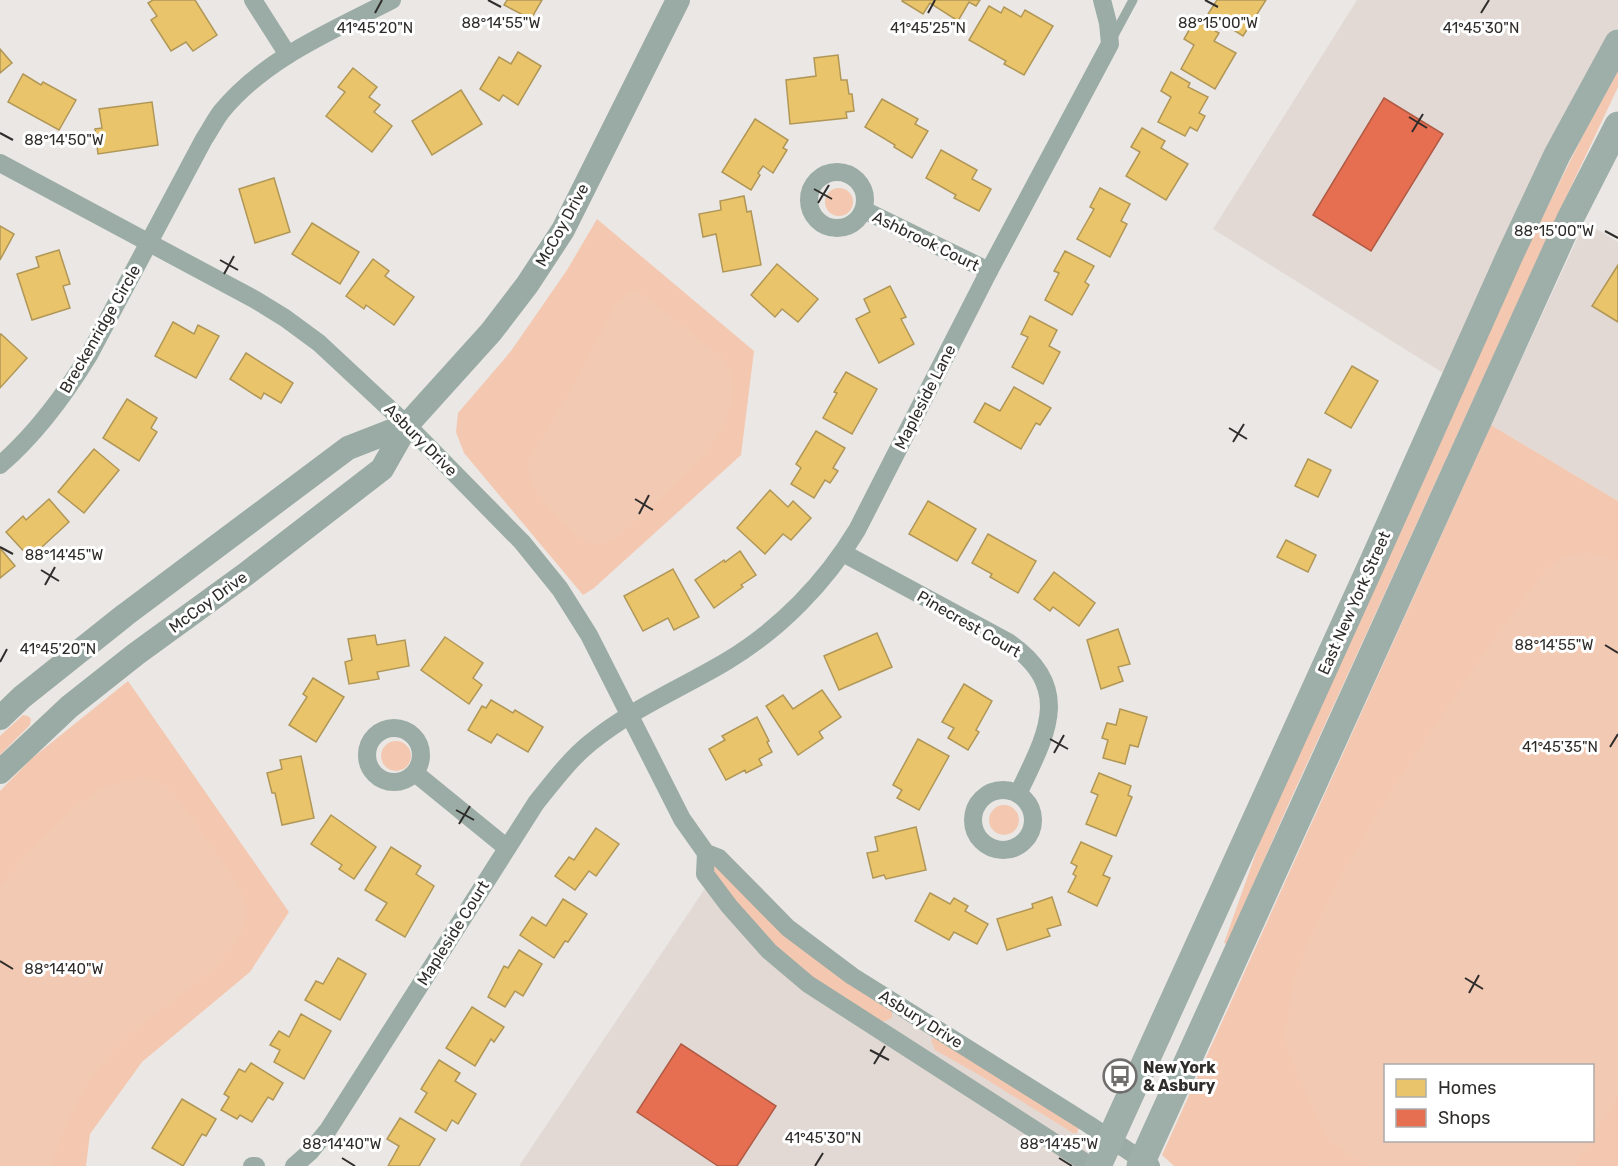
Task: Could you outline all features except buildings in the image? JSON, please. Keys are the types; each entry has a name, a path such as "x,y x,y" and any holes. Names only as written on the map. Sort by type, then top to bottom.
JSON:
{"main road":[{"name":"East New York Street","path":"1098,1166 1510,255 1557,155 1618,43"},
{"path":"1144,1164 1564,231 1618,125"}],"street":[{"path":"254,0 288,55"},
{"name":"Breckenridge Circle","path":"0,465 30,436 71,384 89,356 220,113 256,77 288,55 392,0"},
{"name":"McCoy Drive","path":"0,772 69,707 382,469 407,424 491,332 527,285 563,230 678,0"},
{"path":"1101,0 1108,23 1110,44"},
{"name":"Mapleside Lane","path":"628,717 729,660 759,639 782,621 814,589 843,553 1110,44"},
{"name":"Asbury Drive","path":"0,163 254,299 320,344 407,424 522,542 546,570 589,635 628,717 682,819 706,853 719,858 788,928 852,976 1111,1140 1144,1164"},
{"name":"Ashbrook Court","path":"864,210 989,271"},
{"name":"McCoy Drive","path":"0,718 22,697 125,615 348,448 407,424"},
{"name":"Pinecrest Court","path":"843,553 1008,642 1039,672 1050,701 1048,718 1042,743 1018,794"},
{"name":"Mapleside Court","path":"294,1166 310,1152 328,1130 536,803 564,768 591,742 628,717"},
{"path":"415,773 507,848"},
{"name":"Asbury Drive","path":"706,853 705,874 729,906 769,951 808,984 1091,1166"}],"lane":[{"name":"Mapleside Lane","path":"1110,44 1133,0"}],"shaded area":[{"path":"1357,0 1618,0 1618,28 1597,60 1443,373 1213,229"},
{"path":"1618,71 1618,87 1289,803 1227,944 1224,943 1262,836 1521,260 1584,133"},
{"path":"839,188 849,192 853,202 849,212 839,216 829,212 825,202 829,192"},
{"path":"597,219 754,351 741,455 594,588 583,595 464,453 456,432 458,413 511,351 567,270"},
{"path":"1585,222 1618,242 1618,501 1491,425"},
{"path":"631,291 637,291 645,296 723,358 733,382 731,406 720,431 703,455 682,478 621,534 606,542 596,544 576,535 554,515 536,491 528,468 528,461 560,409 617,303"},
{"path":"1491,425 1618,501 1618,1166 1174,1166 1162,1155"},
{"path":"1586,552 1618,561 1618,1096 1594,1134 1594,1064 1384,1064 1384,1142 1589,1142 1574,1166 1369,1166 1329,1140 1290,1056 1285,1037 1293,982 1307,946 1347,866 1390,793 1481,657 1545,570 1564,556"},
{"path":"128,681 289,912 250,972 142,1062 90,1134 86,1166 0,1166 0,791 31,759"},
{"path":"23,715 31,719 30,725 0,755 0,736"},
{"path":"396,741 406,746 411,756 406,766 396,771 386,766 381,756 386,746"},
{"path":"144,778 164,785 191,816 241,891 246,907 245,923 237,940 210,971 141,1025 102,1064 85,1088 72,1113 51,1166 0,1166 0,886 55,826 88,798 120,782"},
{"path":"1004,805 1010,806 1018,814 1018,826 1010,834 1004,835 998,834 990,826 989,820 990,814 998,806"},
{"path":"711,860 892,1010 892,1018 878,1021 810,976 761,932 710,868"},
{"path":"720,866 793,944 1093,1142 1082,1166 519,1166"},
{"path":"936,1036 1079,1128 1077,1133 1073,1133 935,1050 931,1040"}],"place":[{"name":"New York & Asbury","path":"1120,1076"}]}
